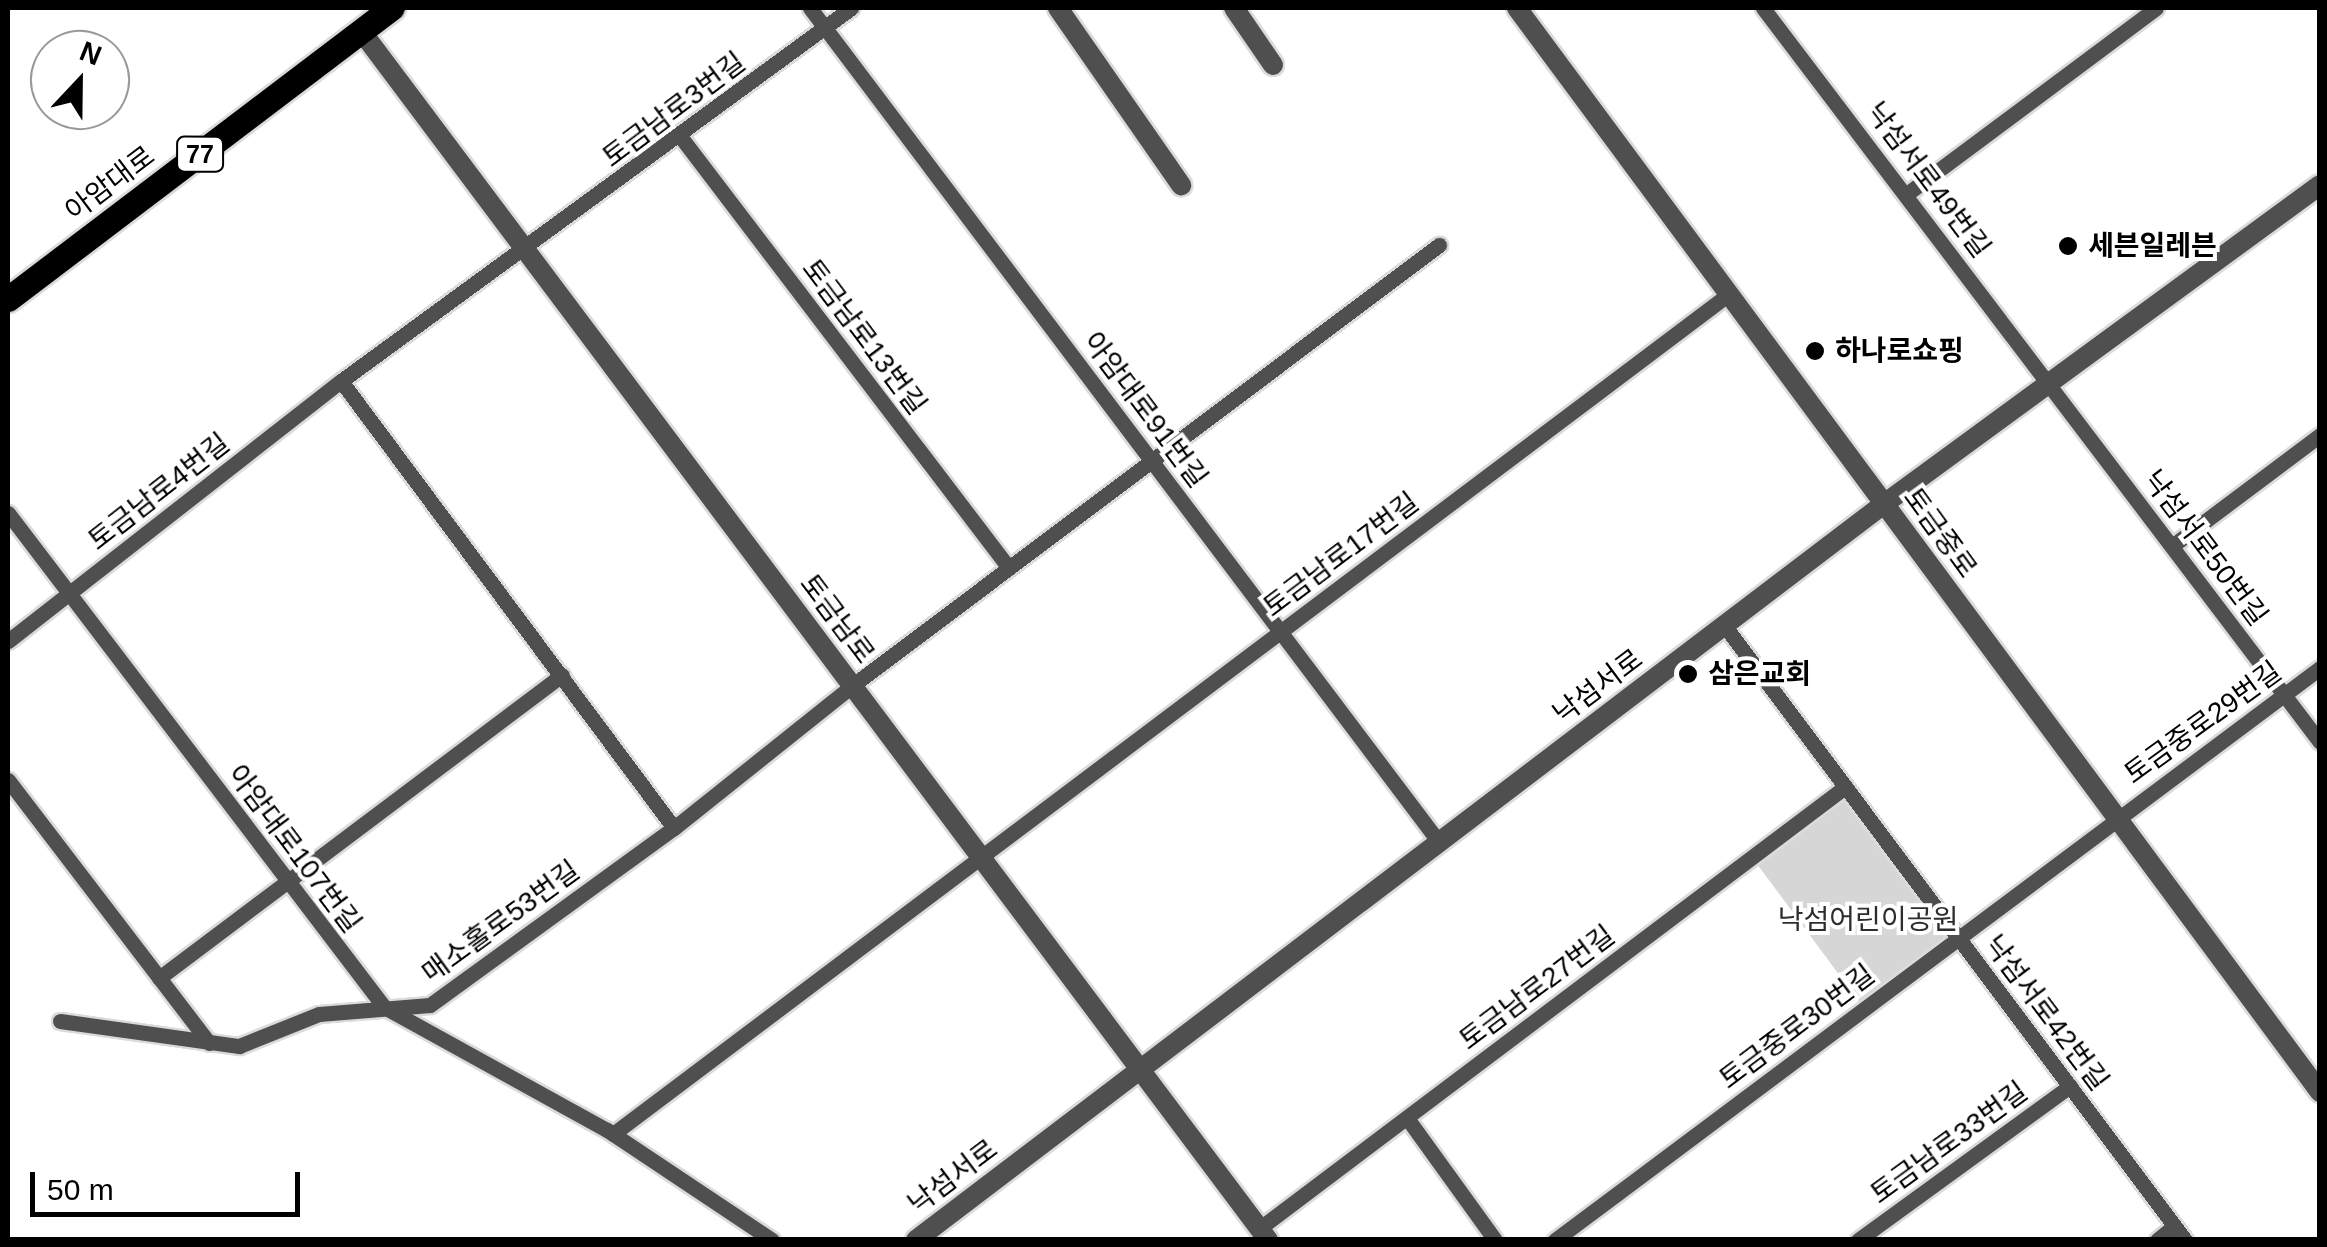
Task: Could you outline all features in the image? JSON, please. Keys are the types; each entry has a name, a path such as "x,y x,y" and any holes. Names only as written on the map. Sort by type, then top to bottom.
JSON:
{"main road":[{"name":"아암대로","path":"8,299 392,8"}],"street":[{"path":"1058,8 1182,185"},
{"path":"1234,8 1273,65"},
{"name":"토금중로","path":"1517,8 2320,1092"},
{"name":"토금남로","path":"362,32 1264,1234"},
{"name":"낙섬서로","path":"916,1240 1884,504 2320,184"}],"lane":[{"name":"아암대로91번길","path":"810,8 1439,842"},
{"name":"토금남로3번길","path":"526,252 852,8"},
{"name":"낙섬서로49번길","path":"1763,8 2051,384"},
{"path":"1908,193 2156,8"},
{"name":"토금남로13번길","path":"680,136 1009,568"},
{"path":"853,685 1439,245"},
{"name":"토금남로4번길","path":"8,641 341,381 526,252"},
{"name":"토금남로17번길","path":"982,856 1729,294"},
{"path":"341,381 674,828"},
{"name":"낙섬서로50번길","path":"2051,384 2320,742"},
{"path":"2172,546 2320,435"},
{"name":"아암대로107번길","path":"8,513 384,1007 613,1134 772,1240"},
{"name":"낙섬서로42번길","path":"1724,626 2179,1233"},
{"name":"토금중로29번길","path":"2116,818 2320,668"},
{"path":"159,978 562,675"},
{"name":"매소홀로53번길","path":"60,1021 239,1046 319,1014 430,1005 674,828 853,685"},
{"path":"8,780 209,1043"},
{"name":"토금남로27번길","path":"1264,1234 1407,1118 1845,787"},
{"name":"토금중로30번길","path":"1555,1240 2116,818"},
{"path":"613,1134 982,856"},
{"name":"토금남로33번길","path":"1858,1240 2070,1086"},
{"path":"1407,1118 1495,1240"},
{"path":"2156,1240 2179,1233"}],"green space":[{"name":"낙섬어린이공원","path":"1843,796 1950,936 1860,1003 1757,864"}],"place":[{"name":"세븐일레븐","path":"2068,246"},
{"name":"하나로쇼핑","path":"1815,351"},
{"name":"삼은교회","path":"1688,674"}]}
